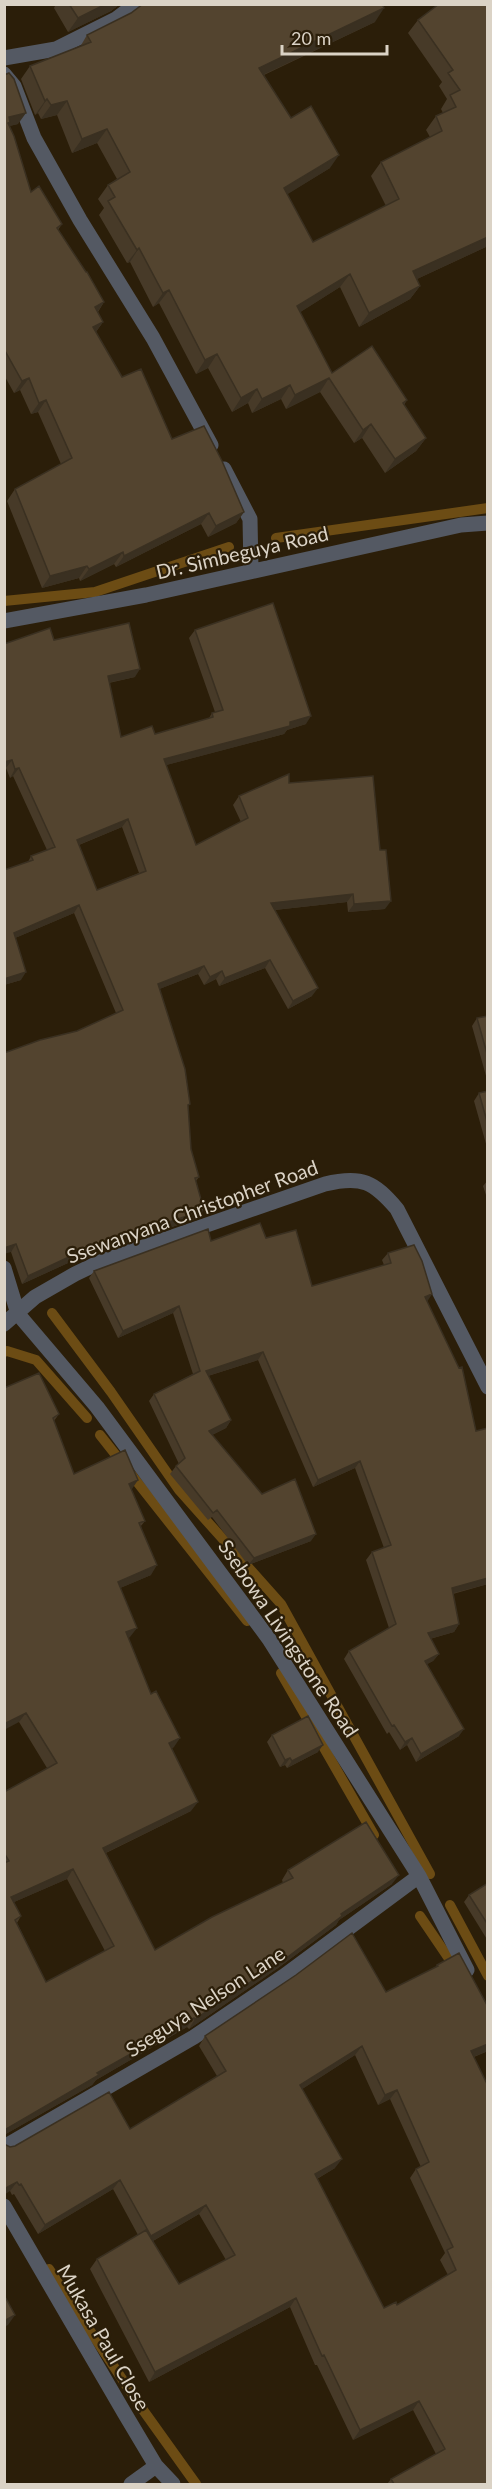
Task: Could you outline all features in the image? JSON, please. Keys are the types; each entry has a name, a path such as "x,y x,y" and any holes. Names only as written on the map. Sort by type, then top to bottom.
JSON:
{"street":[{"path":"4,58 56,49 116,19 136,4"},
{"path":"4,74 14,86 34,138 80,220 153,338 250,519 251,570"},
{"name":"Dr. Simbeguya Road","path":"4,621 146,595 461,525 488,523"},
{"name":"Ssewanyana Christopher Road","path":"4,1324 35,1297 100,1262 326,1184 342,1180 362,1181 380,1189 397,1209 488,1387"},
{"path":"4,1269 18,1314"},
{"name":"Ssebowa Livingstone Road","path":"18,1314 97,1407 268,1639 419,1876 472,1979"},
{"name":"Sseguya Nelson Lane","path":"4,2147 194,2037 284,1976 419,1876"},
{"name":"Mukasa Paul Close","path":"4,2206 156,2466 173,2484"},
{"path":"130,2484 156,2466"}],"building":[{"path":"69,4 106,4 78,18"},
{"path":"143,4 382,4 384,8 259,68 291,118 311,106 339,155 284,188 313,242 399,199 381,162 442,131 436,116 456,107 450,95 460,90 448,73 453,70 418,20 439,4 488,4 488,237 413,271 420,286 369,313 350,274 297,306 332,373 372,346 407,400 403,403 426,438 395,459 371,424 363,430 329,378 295,395 290,385 262,399 257,389 241,398 217,354 205,360 169,290 163,293 139,248 137,250 108,201 115,197 108,185 130,172 107,129 82,139 67,101 51,105 47,99 45,101 30,66 91,42 87,35 131,13"},
{"path":"9,73 14,79 26,113 9,117 10,122 8,123 31,192 39,186 62,224 57,228 104,302 95,307 103,322 93,327 122,377 141,369 172,439 204,426 244,512 216,526 209,513 124,556 123,552 89,569 87,566 50,576 15,489 72,458 46,400 39,403 29,378 22,381 4,349 4,75"},
{"path":"273,603 311,716 290,722 290,726 164,759 196,845 248,818 239,796 289,774 289,783 373,776 380,850 386,850 391,901 354,904 353,894 271,903 318,988 293,1001 270,960 225,978 222,971 210,977 204,966 158,984 185,1069 190,1104 188,1105 191,1149 199,1177 195,1178 204,1210 86,1253 84,1250 28,1276 16,1244 4,1248 4,1053 40,1040 77,1031 123,1010 79,905 14,933 26,972 4,979 4,870 33,860 31,856 55,847 19,768 15,769 12,760 4,762 4,644 50,628 54,640 129,623 140,669 108,676 121,737 152,726 155,734 213,717 212,713 223,710 195,630","holes":["128,819 146,871 97,890 77,840"]},
{"path":"488,1016 488,1057 477,1018"},
{"path":"488,1091 488,1125 479,1093"},
{"path":"260,1223 266,1238 296,1230 312,1286 391,1263 388,1253 414,1245 422,1261 432,1294 425,1297 459,1368 462,1367 476,1431 488,1428 488,1578 452,1588 459,1624 428,1633 439,1654 425,1661 464,1729 421,1754 412,1738 405,1742 394,1725 392,1726 349,1651 396,1624 372,1552 391,1545 360,1461 318,1480 263,1352 206,1371 231,1420 209,1431 262,1494 295,1479 316,1534 254,1558 217,1510 213,1513 176,1466 185,1458 154,1394 200,1371 179,1306 123,1331 94,1271 208,1229 211,1241"},
{"path":"39,1373 59,1414 53,1418 74,1474 125,1450 138,1480 129,1484 145,1521 139,1523 157,1565 118,1582 137,1628 126,1632 151,1694 156,1691 180,1738 169,1743 198,1802 103,1848 155,1950 212,1917 293,1878 288,1870 366,1822 399,1875 341,1914 342,1916 285,1959 195,2019 97,2073 99,2075 4,2131 4,1863 9,1861 4,1853 4,1792 57,1763 26,1713 4,1724 4,1388","holes":["73,1869 114,1946 46,1982 15,1920 21,1916 11,1897"]},
{"path":"308,1716 323,1745 292,1761 290,1758 285,1760 272,1735"},
{"path":"488,1883 488,1925 469,1895"},
{"path":"352,1933 386,1992 459,1953 488,2007 488,2044 471,2051 488,2086 488,2484 394,2484 391,2479 445,2449 419,2401 360,2430 324,2355 322,2356 296,2298 155,2372 97,2259 146,2230 179,2284 235,2255 206,2205 151,2236 120,2180 45,2225 21,2184 17,2182 4,2189 4,2144 10,2147 15,2146 109,2092 130,2129 226,2071 205,2036 296,1975","holes":["362,2046 385,2095 397,2090 429,2162 416,2169 453,2247 447,2250 456,2270 397,2305 396,2302 384,2308 315,2174 342,2159 300,2085"]},
{"path":"4,2295 15,2315 4,2321"}],"waterway":[{"path":"276,538 488,508"},
{"path":"4,601 95,592 229,547"},
{"path":"52,1313 111,1392 179,1490 281,1604 430,1874"},
{"path":"4,1352 36,1360 87,1418"},
{"path":"100,1435 247,1621"},
{"path":"281,1673 374,1835"},
{"path":"450,1905 488,1976"},
{"path":"420,1916 456,1969"},
{"path":"49,2269 138,2403 196,2484"}]}
